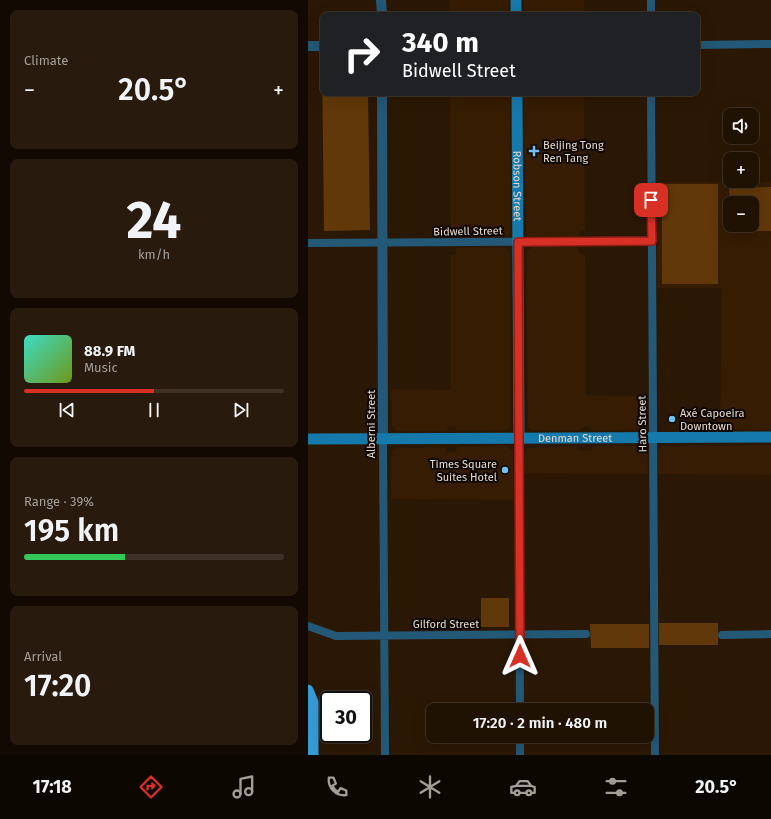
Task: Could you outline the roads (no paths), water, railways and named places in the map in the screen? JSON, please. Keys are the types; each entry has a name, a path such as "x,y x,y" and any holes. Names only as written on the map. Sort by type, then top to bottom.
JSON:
{"highway":[{"path":"308,690 313,702 313,755"}],"main road":[{"path":"516,0 516,12"},
{"name":"Robson Street","path":"517,96 519,438"},
{"name":"Denman Street","path":"308,438 771,437"}],"street":[{"path":"382,0 382,12"},
{"path":"651,0 651,12"},
{"path":"700,45 771,44"},
{"path":"308,46 320,46"},
{"name":"Alberni Street","path":"382,96 385,755"},
{"name":"Haro Street","path":"651,96 654,755"},
{"name":"Bidwell Street","path":"308,243 652,241"},
{"name":"Robson Street","path":"519,438 520,703"},
{"name":"Gilford Street","path":"308,626 336,636 586,634"},
{"path":"722,634 771,634"},
{"path":"520,743 520,755"}],"place":[{"name":"Beijing Tong Ren Tang","path":"534,151"},
{"name":"Axé Capoeira Downtown","path":"672,419"},
{"name":"Times Square Suites Hotel","path":"505,470"}]}
